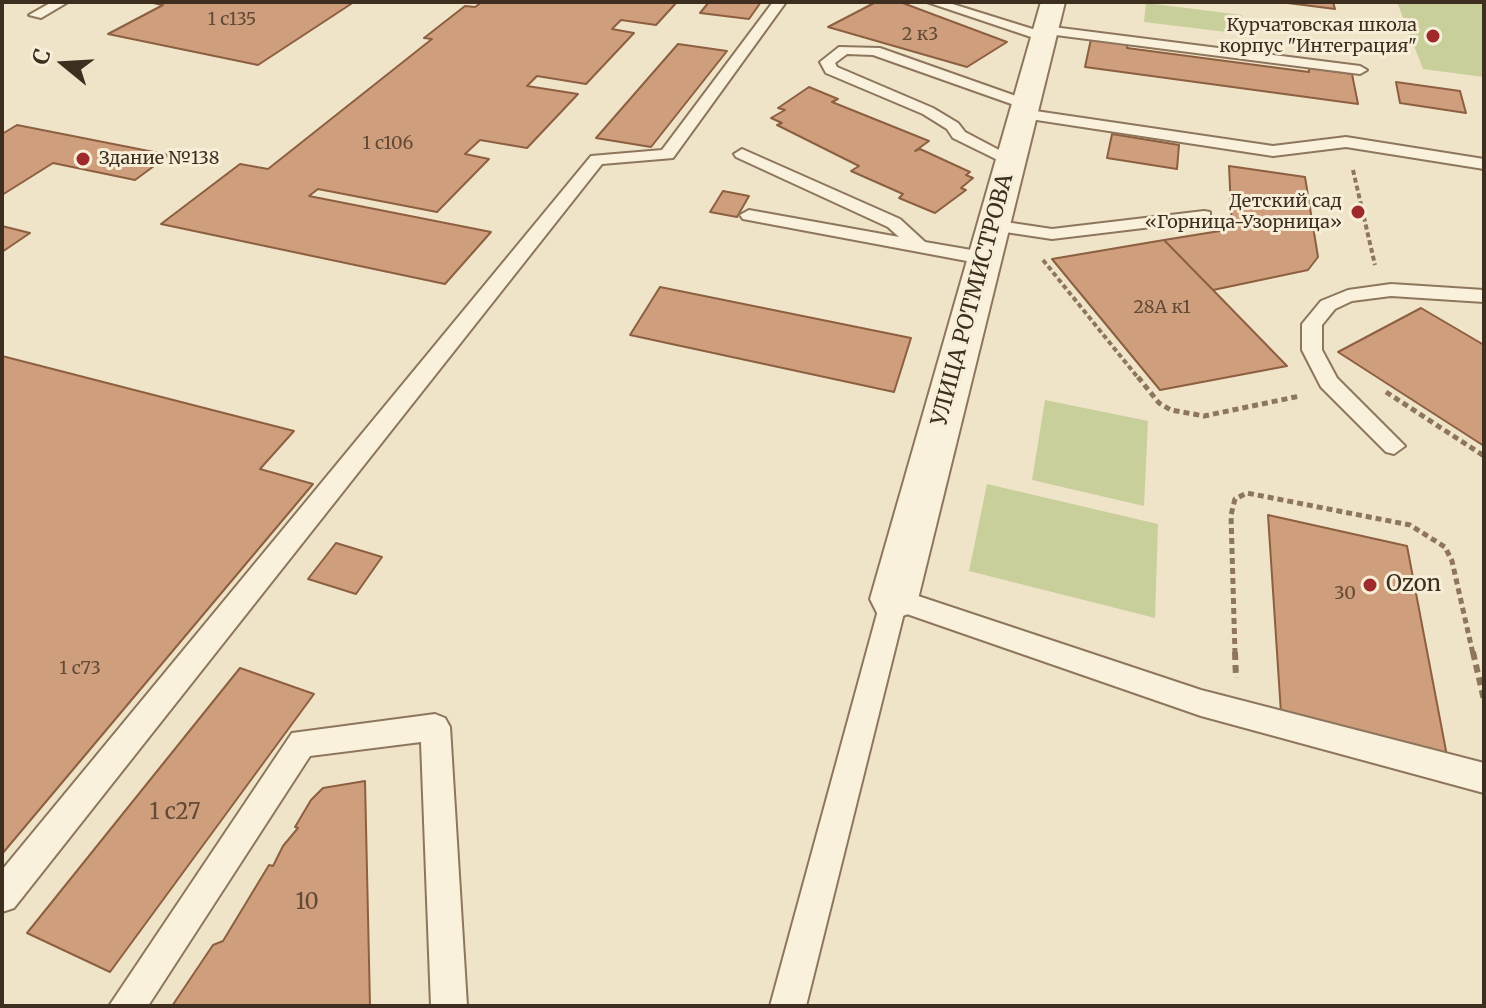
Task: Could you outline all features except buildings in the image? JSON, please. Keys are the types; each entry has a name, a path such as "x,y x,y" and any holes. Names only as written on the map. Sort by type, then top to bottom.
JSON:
{"street":[{"name":"УЛИЦА РОТМИСТРОВА","path":"894,599 1047,23"}],"lane":[{"path":"36,15 62,2"},
{"path":"2,896 597,159 667,155 780,2"},
{"path":"933,2 1047,23 1360,70"},
{"path":"1010,160 959,135 953,126 928,111 831,70 827,62 844,50 875,51 1024,109 1273,151 1346,142 1484,164"},
{"path":"742,154 894,223 919,246"},
{"path":"749,215 919,246 987,241 1033,232 1076,233 1204,216"},
{"path":"1394,446 1336,389 1312,350 1312,324 1328,305 1348,296 1391,290 1484,296"},
{"path":"788,1006 894,599 1237,713 1484,778"},
{"path":"127,1006 302,743 435,727 449,1006"}],"path":[{"path":"1352,167 1368,237"},
{"path":"1033,232 1043,259 1159,403 1171,410 1204,416 1336,389"},
{"path":"1378,387 1484,456"},
{"path":"1237,713 1231,515 1235,499 1247,493 1270,495 1410,525 1445,547 1452,561 1484,700"}],"green space":[{"name":"Курчатовская школа корпус \"Интеграция\"","path":"1397,2 1484,2 1484,77 1423,69"},
{"path":"1146,3 1242,15 1243,34 1144,22"},
{"path":"1045,400 1148,421 1144,506 1032,480"},
{"path":"987,484 1158,524 1155,618 969,571"}],"place":[{"name":"Курчатовская школа корпус \"Интеграция\"","path":"1433,36"},
{"name":"Здание №138","path":"83,159"},
{"name":"Детский сад «Горница-Узорница»","path":"1358,212"},
{"name":"Ozon","path":"1370,585"}]}
